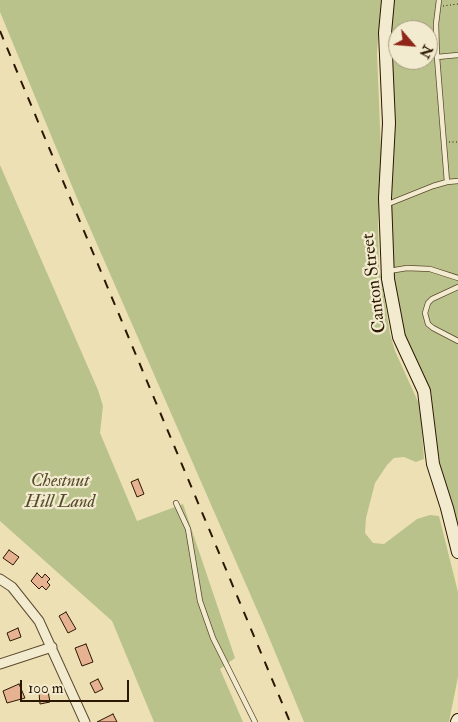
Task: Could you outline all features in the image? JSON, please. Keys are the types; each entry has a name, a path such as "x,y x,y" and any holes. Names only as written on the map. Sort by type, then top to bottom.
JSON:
{"street":[{"name":"Canton Street","path":"388,0 385,39 389,123 385,204 388,272 399,337 424,391 433,464 455,526 458,552"},
{"path":"0,579 12,587 32,610 52,647 85,722"},
{"path":"0,664 52,647"}],"lane":[{"path":"436,20 439,0"},
{"path":"438,58 458,54"},
{"path":"438,70 447,182"},
{"path":"385,204 433,186 458,181"},
{"path":"388,272 407,268 430,268 458,278"},
{"path":"458,287 432,299 428,303 425,313 428,324 458,341"},
{"path":"176,503 188,529 200,601 214,638 255,722"}],"path":[{"path":"438,7 458,4"},
{"path":"444,143 458,142"}],"green space":[{"path":"0,0 381,0 377,53 381,151 378,224 379,265 390,334 395,351 420,406 424,459 416,462 404,457 394,458 387,465 375,483 366,518 365,533 373,543 384,544 417,519 430,515 439,516 458,592 458,677 449,722 304,722 265,628 79,203 0,12"},
{"path":"393,0 458,0 458,527 439,463 431,396 404,336 394,278 391,198 394,123 392,70 438,70 438,20 392,20"},
{"name":"Chestnut Hill Land","path":"0,165 98,390 103,406 100,433 137,521 183,504 235,658 220,669 243,722 154,722 112,621 0,521"}],"building":[{"path":"138,479 144,494 137,497 131,482"},
{"path":"9,550 19,557 13,565 3,558"},
{"path":"37,573 42,578 45,574 50,579 47,582 50,585 46,590 42,586 39,589 31,581"},
{"path":"66,612 76,629 68,633 59,616"},
{"path":"18,628 21,637 10,641 7,633"},
{"path":"86,644 93,662 82,666 75,648"},
{"path":"98,679 103,689 95,693 90,683"},
{"path":"19,684 25,698 7,703 3,691"},
{"path":"43,687 44,692 48,691 50,702 40,704 39,693 35,694 34,688"},
{"path":"113,714 117,722 97,722"}],"railway":[{"path":"0,31 290,722"}]}
